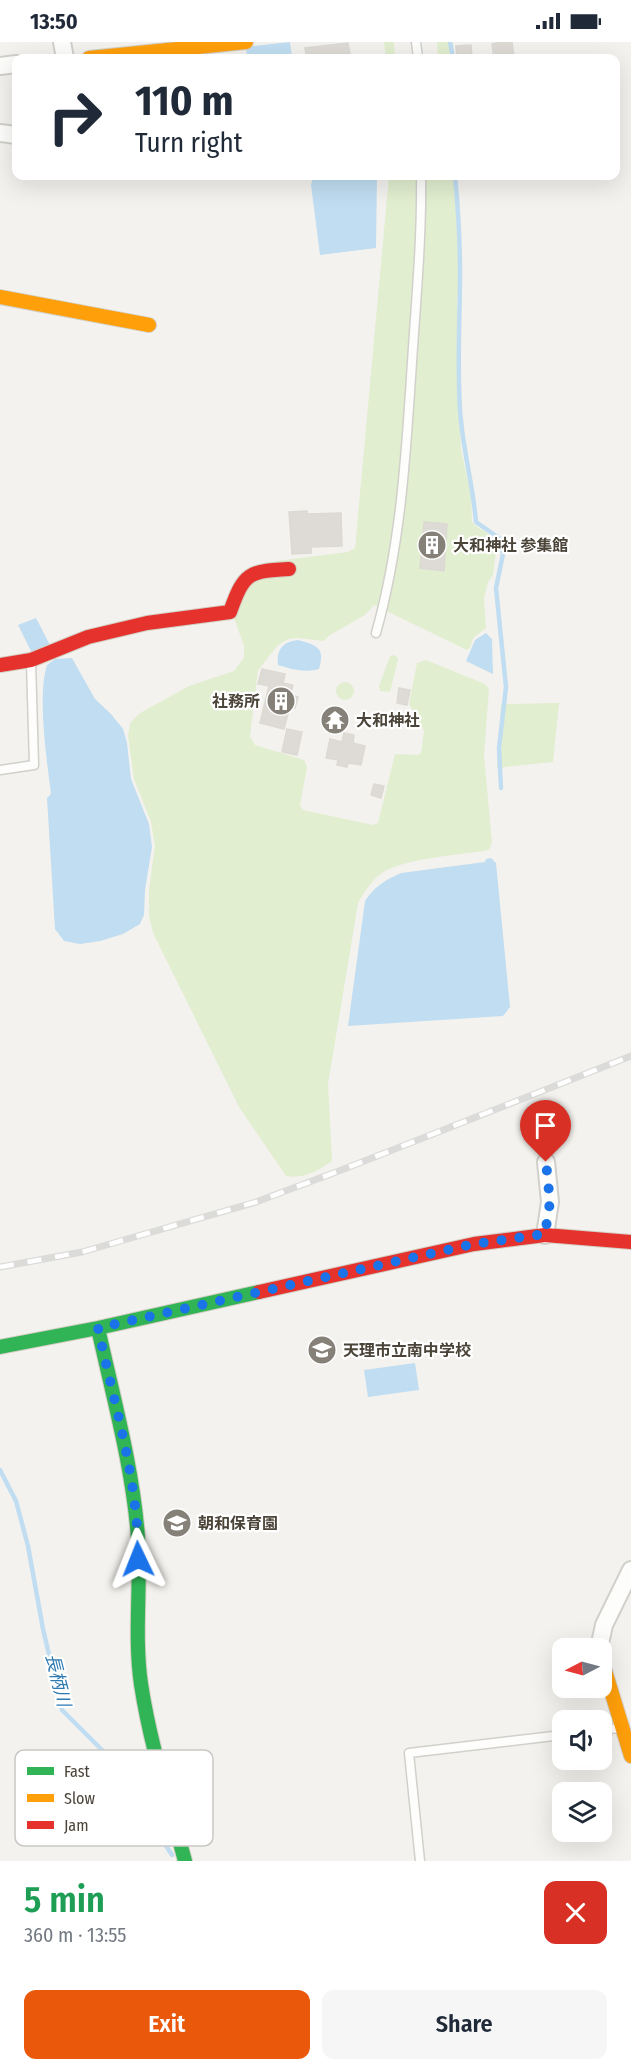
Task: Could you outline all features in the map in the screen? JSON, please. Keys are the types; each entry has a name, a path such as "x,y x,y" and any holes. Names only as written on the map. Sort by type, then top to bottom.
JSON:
{"street":[{"path":"128,54 246,42"},
{"path":"0,297 149,325"},
{"path":"0,665 31,660 88,637 147,623 230,612 241,581 257,571 289,569"},
{"path":"545,1234 550,1202 546,1162"},
{"path":"0,1347 98,1328 474,1244 545,1234 631,1242"},
{"path":"98,1328 127,1460 138,1538 141,1682 154,1750"},
{"path":"601,1638 604,1625 631,1570"},
{"path":"612,1694 631,1756"},
{"path":"181,1846 185,1861"}],"lane":[{"path":"376,633 387,595 404,482 419,251 421,180"},
{"path":"0,770 34,765 31,660"},
{"path":"612,1729 622,1728"},
{"path":"420,1861 409,1753 552,1736"}],"green space":[{"path":"384,42 394,42 395,54 386,54"},
{"path":"437,42 448,42 450,54 438,54"},
{"path":"389,180 454,180 459,272 457,303 461,449 471,496 472,522 493,537 496,552 493,575 488,582 484,598 486,628 473,638 467,650 374,605 365,615 330,635 324,641 288,639 278,645 258,670 250,736 255,745 304,760 307,767 300,805 303,810 373,825 378,823 395,754 418,755 421,753 424,731 409,704 417,663 426,660 485,684 489,689 484,755 492,843 489,850 418,860 392,868 378,876 358,903 328,1084 332,1161 310,1173 292,1177 286,1176 239,1107 153,933 149,916 149,889 155,846 151,822 134,779 128,736 130,723 140,713 189,686 234,671 244,658 244,646 228,601 269,562 348,552 355,548"},
{"path":"393,655 398,660 390,692 380,691 379,686 390,656"},
{"path":"341,682 349,682 354,687 352,698 341,700 336,695 336,687"},
{"path":"559,703 553,762 497,768 501,704"}],"water":[{"path":"290,42 292,54 247,54 246,47"},
{"path":"312,180 377,180 376,248 320,255"},
{"path":"36,618 50,645 32,653 18,625"},
{"path":"486,633 492,639 493,674 466,661 475,640"},
{"path":"298,640 318,648 321,656 319,669 303,671 278,665 278,655 282,647 288,642"},
{"path":"72,658 95,699 123,729 131,779 149,824 152,847 145,890 144,915 140,924 123,934 80,944 64,941 55,929 47,798 51,794 43,711 44,678 47,665 55,659"},
{"path":"491,858 496,863 510,1007 503,1016 348,1026 365,901 372,892 385,881 401,873 485,862 486,859"},
{"path":"415,1363 419,1390 368,1397 364,1370"}],"building":[{"path":"512,42 514,54 494,54 492,44"},
{"path":"348,43 350,54 306,54 305,48"},
{"path":"471,45 472,54 457,54 456,46"},
{"path":"307,511 307,514 341,513 342,546 311,547 311,553 292,554 289,512"},
{"name":"大和神社 参集館","path":"424,522 447,524 444,571 420,568"},
{"name":"社務所","path":"262,669 285,674 283,683 293,685 290,695 298,697 295,708 290,706 284,729 260,723 269,686 258,684"},
{"path":"399,688 410,690 407,705 397,703"},
{"path":"287,729 302,732 297,755 282,752"},
{"path":"344,733 354,735 353,743 365,746 361,765 348,763 347,767 337,765 338,760 326,758 330,739 342,742"},
{"path":"374,784 384,786 381,798 371,795"}],"waterway":[{"path":"450,42 452,54"},
{"path":"455,180 460,247 459,375 463,437 476,522 499,538 503,554 496,588 506,687 499,748 501,788"},
{"name":"長柄川","path":"0,1470 16,1501 28,1546 43,1629 62,1710 102,1750"},
{"name":"長柄川","path":"166,1846 172,1855"}],"railway":[{"path":"0,1267 82,1252 256,1202 631,1056"}],"traffic: fast":[{"path":"0,1347 259,1292"},
{"path":"98,1328 132,1485 139,1556 139,1666 155,1750"},
{"path":"181,1846 185,1861"}],"traffic: slow":[{"path":"128,54 246,42"},
{"path":"0,297 149,325"},
{"path":"612,1694 631,1756"}],"traffic: jam":[{"path":"0,665 31,660 88,637 147,623 230,612 239,589 249,577 264,571 289,569"},
{"path":"259,1292 474,1244 545,1235 631,1242"}],"place":[{"name":"大和神社 参集館","path":"432,545"},
{"name":"社務所","path":"281,701"},
{"name":"大和神社","path":"335,720"},
{"name":"天理市立南中学校","path":"322,1350"},
{"name":"朝和保育園","path":"177,1523"}],"route":[{"path":"138,1559 138,1538 127,1460 98,1328 474,1244 545,1234 550,1202 546,1162"}]}
